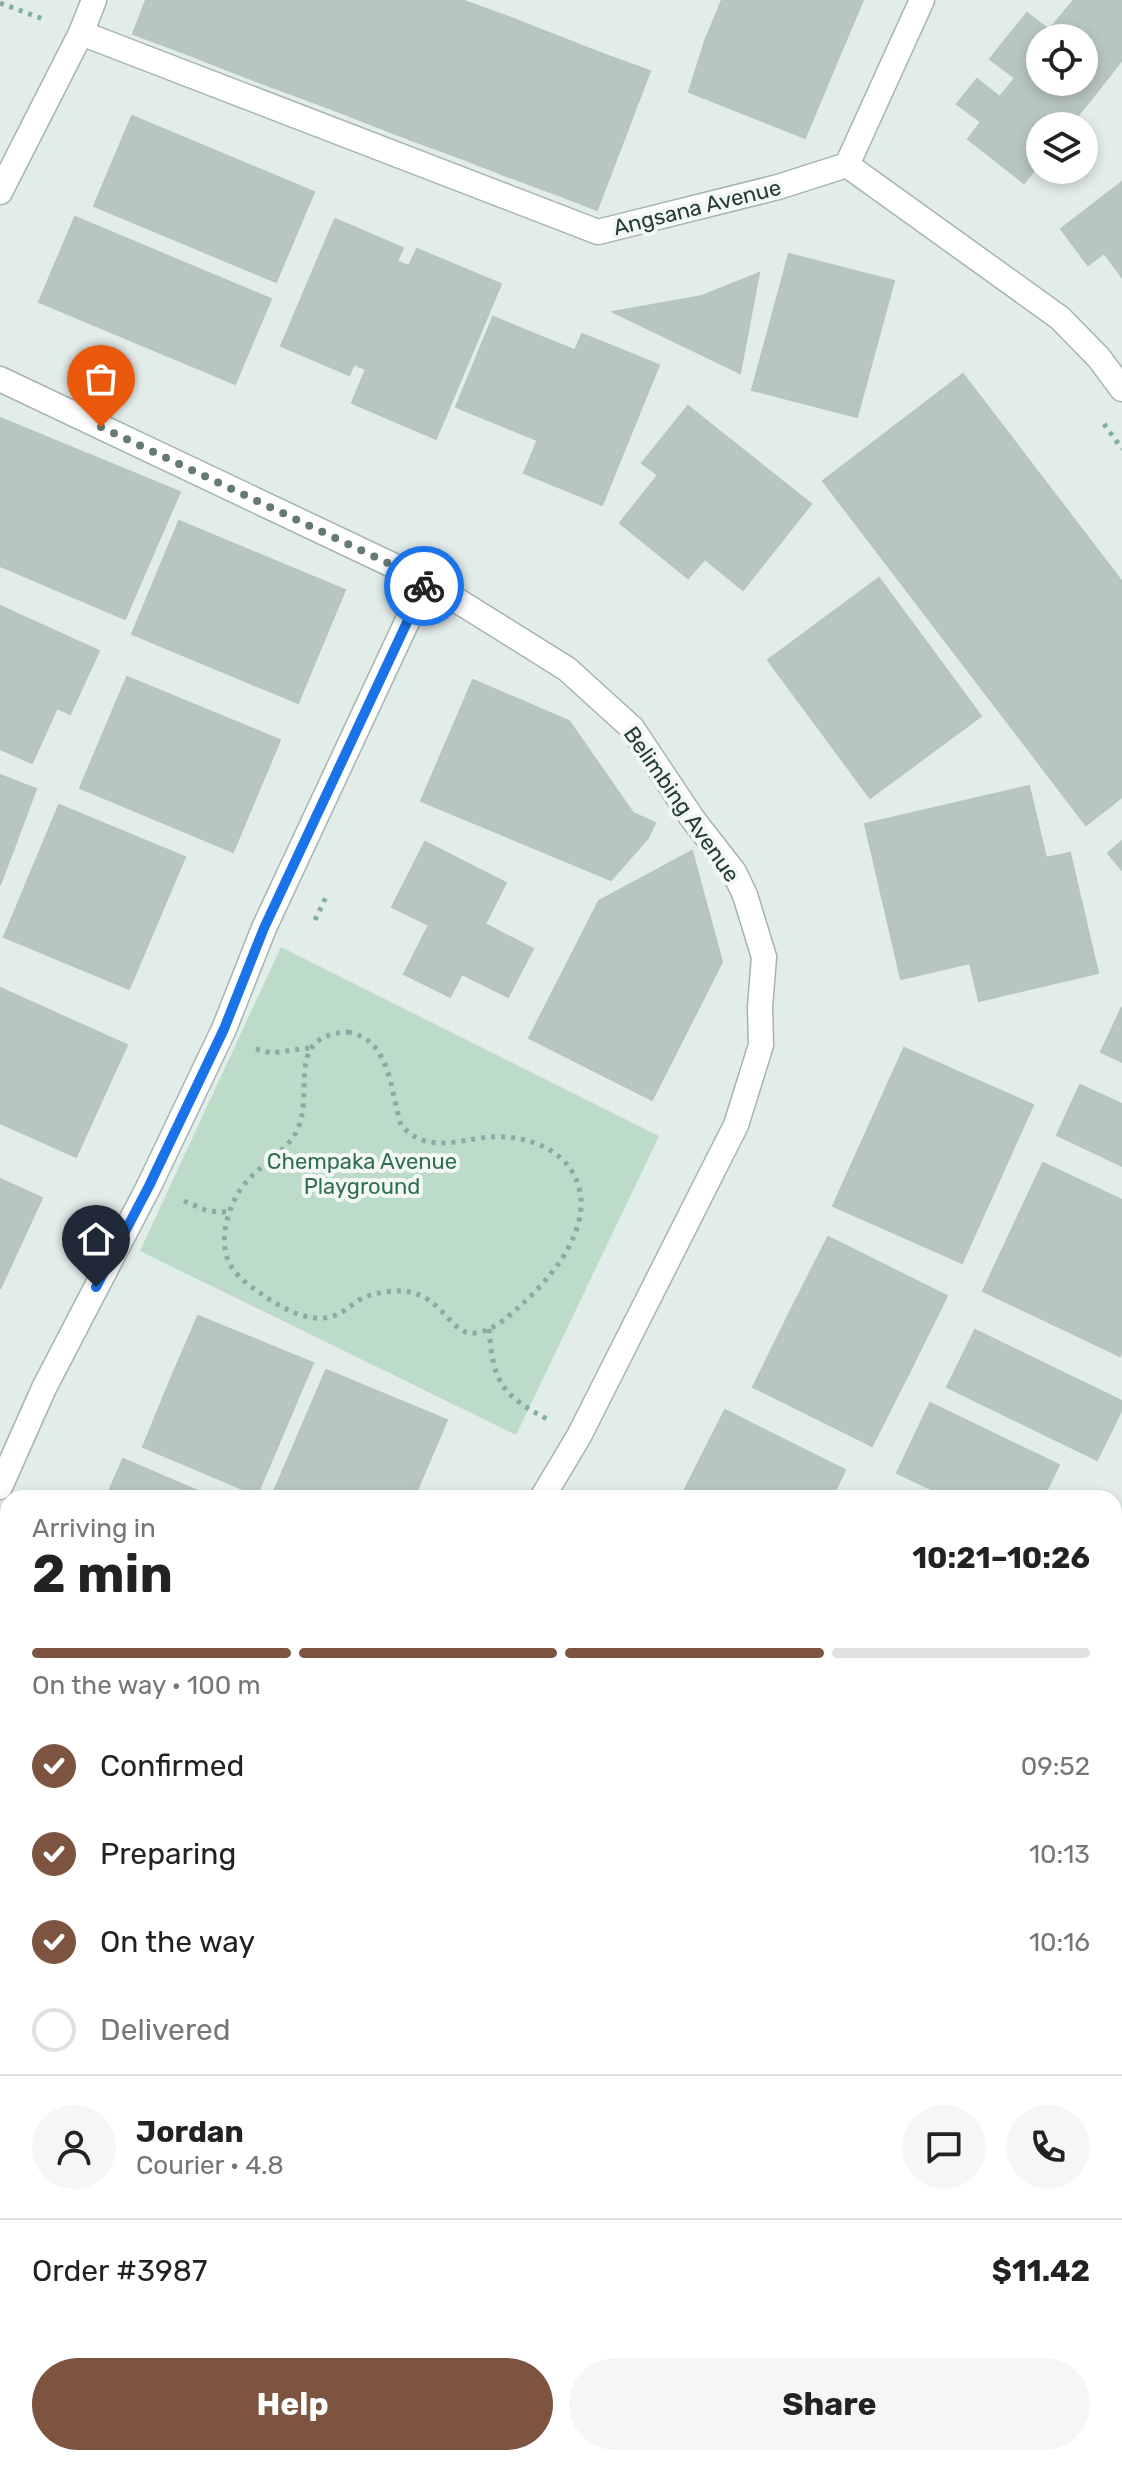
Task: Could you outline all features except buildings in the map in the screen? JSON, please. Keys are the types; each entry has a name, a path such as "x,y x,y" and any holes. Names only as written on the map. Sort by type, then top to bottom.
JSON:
{"street":[{"path":"0,192 81,33 94,0"},
{"path":"922,0 847,165 1060,318 1099,358 1122,389"},
{"name":"Angsana Avenue","path":"81,33 598,232 778,187 847,165"},
{"name":"Belimbing Avenue","path":"0,379 426,581 567,669 632,728 692,818 734,872 745,895 764,957 761,1045 754,1075 736,1125 579,1436 547,1490"},
{"path":"0,1487 44,1388 149,1186 224,1029 264,928 426,581"}],"path":[{"path":"224,1029 250,1047 271,1053 310,1048 329,1033 362,1035 383,1056 401,1125 415,1137 441,1144 507,1136 541,1144 570,1167 579,1184 581,1202 578,1226 547,1280 506,1319 473,1334 460,1330 432,1300 419,1293 398,1291 361,1298 334,1317 319,1319 300,1315 247,1284 228,1261 226,1231 229,1212 236,1197 245,1182 292,1139 300,1122 305,1063 310,1048"},
{"path":"489,1329 496,1370 508,1394 550,1420 543,1433"}],"green space":[{"name":"Chempaka Avenue Playground","path":"281,947 659,1136 516,1435 140,1251"}],"way so far":[{"path":"101,427 426,581 424,586"}],"route":[{"path":"96,1287 149,1186 224,1029 264,928 424,586"}]}
